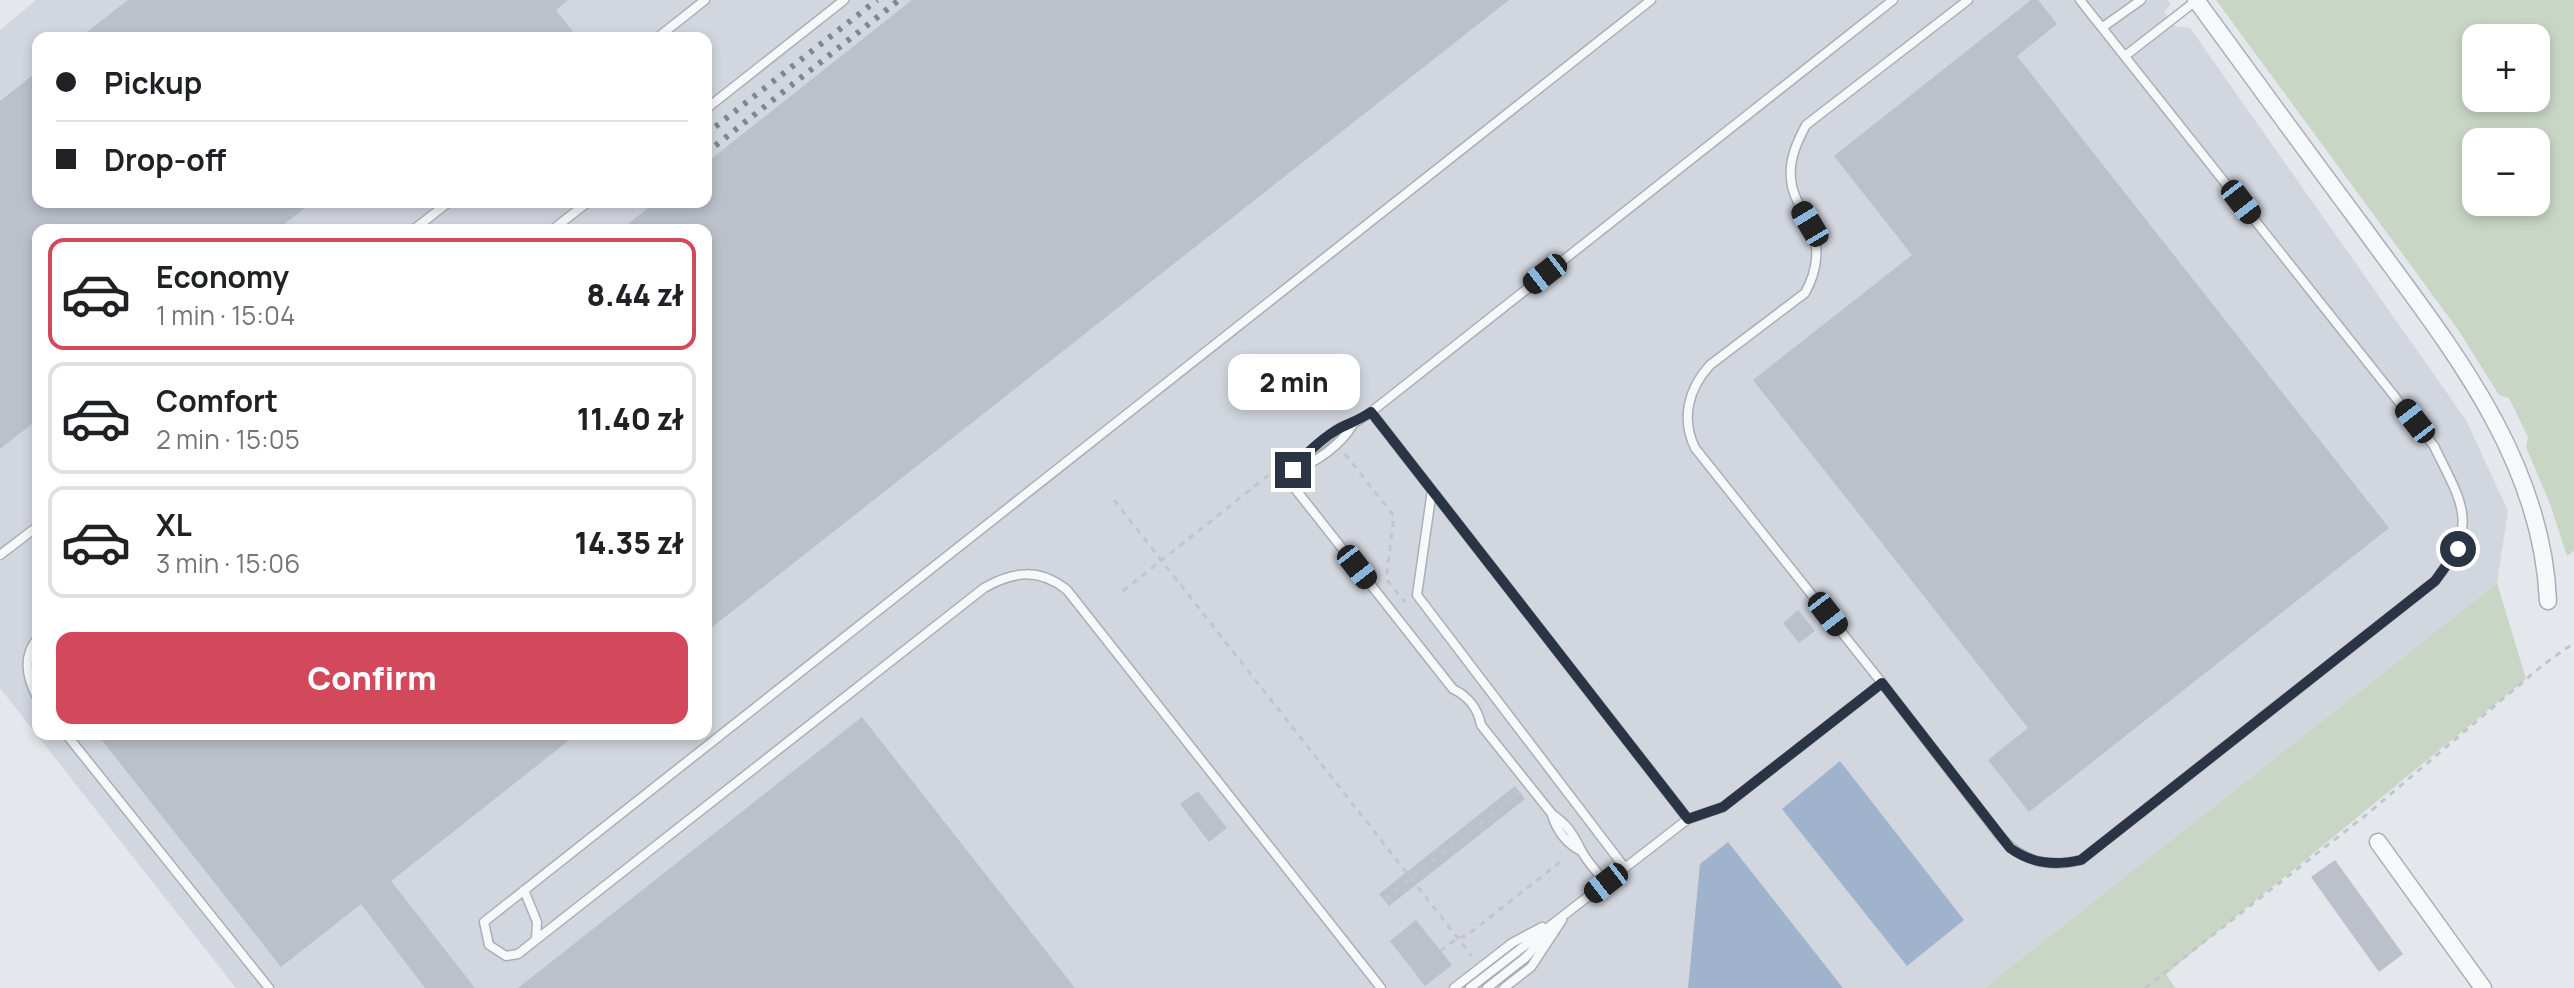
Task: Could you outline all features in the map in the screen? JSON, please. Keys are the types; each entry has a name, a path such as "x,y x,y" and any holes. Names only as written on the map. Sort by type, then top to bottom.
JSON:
{"street":[{"path":"2196,0 2444,339 2484,402 2503,437 2534,511 2543,543 2548,601"},
{"path":"2378,842 2483,988"}],"lane":[{"path":"665,32 705,0"},
{"path":"712,104 844,0"},
{"path":"1381,988 1067,590 1037,573 1001,578 984,588 518,954 506,956 489,945 484,922 1651,0"},
{"path":"1606,883 1581,851 1570,846 1556,828 1552,814 1481,725 1479,713 1463,694 1453,689 1285,476 1299,460 1341,427 1353,424 1371,412 1893,0"},
{"path":"1968,0 1806,125 1796,145 1791,179 1794,193 1816,239 1813,280 1805,293 1710,365 1692,390 1688,408 1690,437 1695,448 2010,848 2033,861 2066,864 2081,860 2435,581 2458,549 2463,516 2458,495 2434,446 2080,0"},
{"path":"2103,27 2141,0"},
{"path":"2125,56 2196,0"},
{"path":"421,224 441,208"},
{"path":"560,224 580,208"},
{"path":"1371,412 1688,819"},
{"path":"1432,490 1417,595 1625,868"},
{"path":"0,555 32,531"},
{"path":"32,649 27,669 32,687"},
{"path":"1470,988 1688,819 1723,807 1882,683"},
{"path":"71,740 269,988"},
{"path":"524,890 537,922 536,939"},
{"path":"1454,988 1512,943 1567,913"},
{"path":"1487,988 1525,958 1567,913"},
{"path":"1504,988 1531,967 1567,913"}],"path":[{"path":"1114,500 1481,967"},
{"path":"2145,988 2366,815 2544,664 2574,643"},
{"path":"1385,899 1529,785"}],"shaded area":[{"path":"36,0 2167,0 2171,4 2164,12 2175,26 2190,28 2466,420 2508,511 2497,583 1984,988 236,988 41,740 712,740 712,224 32,224 32,729 0,688 0,30"}],"green space":[{"path":"2216,0 2574,0 2574,551 2567,556 2526,447 2528,437 2509,398 2499,395 2459,331"},
{"path":"2497,583 2526,679 2166,974 2175,988 1984,988"}],"water":[{"path":"1840,761 1964,920 1907,966 1782,809"},
{"path":"1728,842 1843,988 1688,988 1700,864"}],"building":[{"path":"128,0 568,0 556,10 573,32 87,32"},
{"path":"912,0 1509,0 712,627 712,224 628,224 648,208 712,208 712,158"},
{"path":"2031,0 2038,0 2057,24 2017,56 2389,528 2029,812 1988,760 2028,728 1753,380 1912,255 1834,156"},
{"path":"32,76 32,208 304,208 284,224 32,224 32,424 0,449 0,101"},
{"path":"1798,610 1815,631 1799,643 1783,623"},
{"path":"862,717 1075,988 518,988"},
{"path":"102,740 569,740 391,881 475,988 425,988 361,904 281,967"},
{"path":"1515,786 1525,799 1389,906 1379,894"},
{"path":"1198,791 1227,828 1209,842 1180,804"},
{"path":"2335,860 2403,954 2379,972 2311,877"},
{"path":"1416,920 1452,965 1425,986 1390,941"}],"railway":[{"path":"712,129 877,0"},
{"path":"712,148 899,0"}],"route":[{"path":"1293,470 1299,460 1341,427 1353,424 1371,412 1688,819 1723,807 1882,683 2010,848 2033,861 2050,864 2081,860 2435,581 2458,549"}]}
